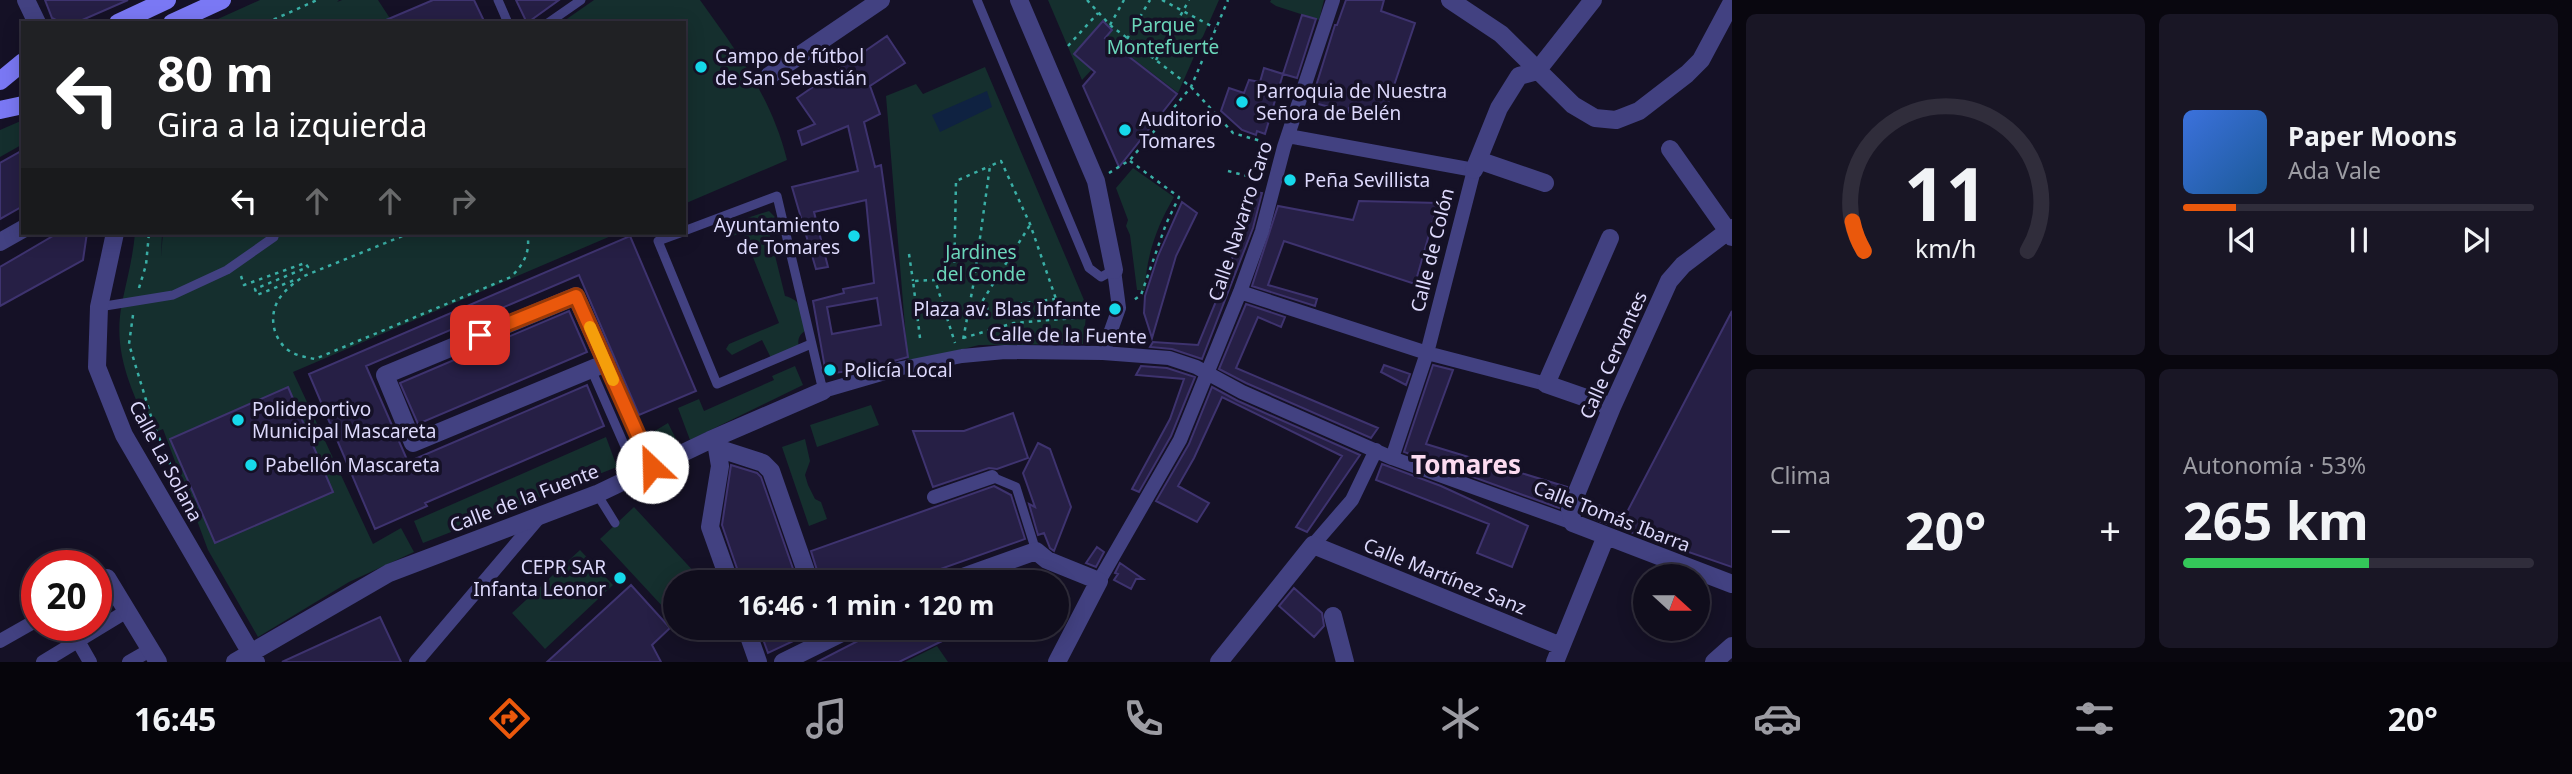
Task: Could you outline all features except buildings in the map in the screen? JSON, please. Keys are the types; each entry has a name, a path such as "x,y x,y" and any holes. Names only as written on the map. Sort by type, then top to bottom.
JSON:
{"main road":[{"path":"122,21 167,0"},
{"path":"176,21 222,0"},
{"path":"0,81 21,64"},
{"path":"0,110 21,105"}],"street":[{"path":"26,0 36,21"},
{"path":"769,76 881,0"},
{"path":"1019,0 1096,181 1119,308 1103,353"},
{"name":"Calle Navarro Caro","path":"1099,582 1180,440 1240,292 1262,231 1273,183 1333,0"},
{"path":"1450,0 1501,34 1573,105 1595,118 1616,120 1639,111 1687,75 1701,60 1732,2"},
{"name":"Calle de Colón","path":"1392,458 1427,353 1476,165 1499,108 1519,76 1537,71 1593,0"},
{"path":"1286,141 1476,165 1545,183"},
{"path":"1670,149 1730,232"},
{"path":"0,242 21,230"},
{"name":"Calle Cervantes","path":"1573,523 1570,509 1612,407 1669,281 1683,265 1730,232"},
{"name":"Calle La Solana","path":"115,235 99,307 97,367 124,435 255,657"},
{"path":"1546,384 1610,238"},
{"path":"1240,292 1427,353 1546,384 1612,407"},
{"path":"576,296 598,366 413,443 385,375 576,296"},
{"name":"Calle de la Fuente","path":"235,662 255,657 389,573 597,494 644,470 713,444 823,391 902,368 959,357 1005,352 1103,353 1169,358 1206,373"},
{"name":"Calle Tomás Ibarra","path":"1206,373 1242,392 1392,458 1732,584"},
{"path":"713,444 720,466 710,527 725,570"},
{"path":"713,444 764,463 771,471 805,570"},
{"path":"1219,662 1352,500 1376,450"},
{"path":"934,497 992,477"},
{"path":"416,662 541,515"},
{"path":"1558,654 1606,536"},
{"name":"Calle Martínez Sanz","path":"1313,545 1558,654"},
{"path":"983,570 1037,551 1046,560 1099,582 1057,662"},
{"path":"112,593 127,611 154,656 128,662"},
{"path":"112,620 127,611"},
{"path":"1333,616 1345,662"},
{"path":"0,642 21,630"},
{"path":"750,640 758,662"},
{"path":"783,662 818,640"},
{"path":"43,662 78,641 90,662"},
{"path":"1714,662 1732,646"},
{"path":"1722,662 1732,661"}],"lane":[{"path":"498,0 507,21"},
{"path":"551,21 582,0"},
{"path":"977,0 1089,268 1101,277 1114,270"},
{"path":"686,230 777,196 823,391"},
{"path":"674,235 658,241 717,384 811,344"},
{"path":"99,307 173,295 236,264 274,237"},
{"path":"598,366 644,470"},
{"path":"598,366 644,470"},
{"path":"992,477 1016,487 1037,551"},
{"path":"597,494 615,523"}],"path":[{"path":"270,21 317,0"},
{"path":"1087,0 1110,25 1191,87 1233,133 1286,141"},
{"path":"1110,25 1124,0"},
{"path":"1127,39 1150,0"},
{"path":"1162,0 1216,28"},
{"path":"1156,60 1189,0"},
{"path":"1096,181 1130,160 1191,87 1228,0"},
{"path":"1068,46 1098,13"},
{"path":"1119,308 1141,295 1166,224 1180,197 1130,160"},
{"path":"954,280 956,181 1001,161 1030,224 1056,299 1055,319"},
{"path":"959,357 974,281 990,166"},
{"path":"1228,171 1273,183"},
{"path":"978,308 1030,224"},
{"path":"149,235 146,265 135,302 130,344 153,423 196,526 188,547"},
{"path":"236,264 244,285 305,263 308,267 255,289 257,295 406,235"},
{"path":"304,276 280,296 272,323 277,337 287,349 299,356 316,359 511,276 521,267 527,256 527,235"},
{"path":"909,254 919,338"},
{"path":"935,280 959,357"},
{"path":"913,281 974,281"},
{"path":"968,311 1056,299"},
{"path":"963,338 1014,323 1086,317"}],"green space":[{"path":"260,0 378,0 392,21 213,21"},
{"path":"594,0 700,0 740,57 762,95 772,115 787,160 686,203 686,21 564,21"},
{"name":"Parque Montefuerte","path":"1048,0 1219,0 1178,93 1115,45 1082,80"},
{"path":"1271,0 1324,0 1319,20 1276,6"},
{"name":"Jardines del Conde","path":"985,67 1087,307 1083,344 979,345 908,363 886,96 916,84 923,94"},
{"path":"21,121 21,145 0,157 0,130"},
{"path":"1133,168 1174,197 1154,242 1145,290 1137,290 1130,235 1126,226 1128,220 1116,188"},
{"path":"769,211 775,217 767,223 785,296 799,304 808,329 799,337 799,349 772,360 762,340 732,355 726,349 729,344 779,323 743,232 733,236 734,225 741,220"},
{"name":"Polideportivo Municipal Mascareta","path":"135,235 162,235 161,257 163,235 613,235 293,372 373,544 401,528 414,552 349,582 258,637 208,550 163,429 151,434 126,371 120,321"},
{"path":"795,366 803,385 690,440 678,408 699,399 704,411 774,380 772,376"},
{"path":"871,405 879,425 817,447 810,425"},
{"path":"668,423 678,443 651,457 643,438"},
{"path":"606,437 617,467 423,543 414,521"},
{"path":"805,439 810,461 805,475 815,499 821,502 827,519 809,526 782,447"},
{"path":"634,507 692,570 663,570 663,607 600,539"},
{"path":"580,550 613,585 545,649 512,613"},
{"path":"937,646 948,662 905,662"}],"water":[{"path":"987,91 992,107 940,132 932,115"}],"slow traffic":[{"path":"590,327 613,380"}],"place":[{"name":"Campo de fútbol de San Sebastián","path":"701,67"},
{"name":"Parroquia de Nuestra Señora de Belén","path":"1242,102"},
{"name":"Auditorio Tomares","path":"1125,130"},
{"name":"Peña Sevillista","path":"1290,180"},
{"name":"Ayuntamiento de Tomares","path":"854,236"},
{"name":"Plaza av. Blas Infante","path":"1115,309"},
{"name":"Policía Local","path":"830,370"},
{"name":"Polideportivo Municipal Mascareta","path":"238,420"},
{"name":"Pabellón Mascareta","path":"251,465"},
{"name":"CEPR SAR Infanta Leonor","path":"620,578"}],"district":[{"name":"Tomares","path":"1466,464"}],"route":[{"path":"480,335 576,296 652,467"}]}
